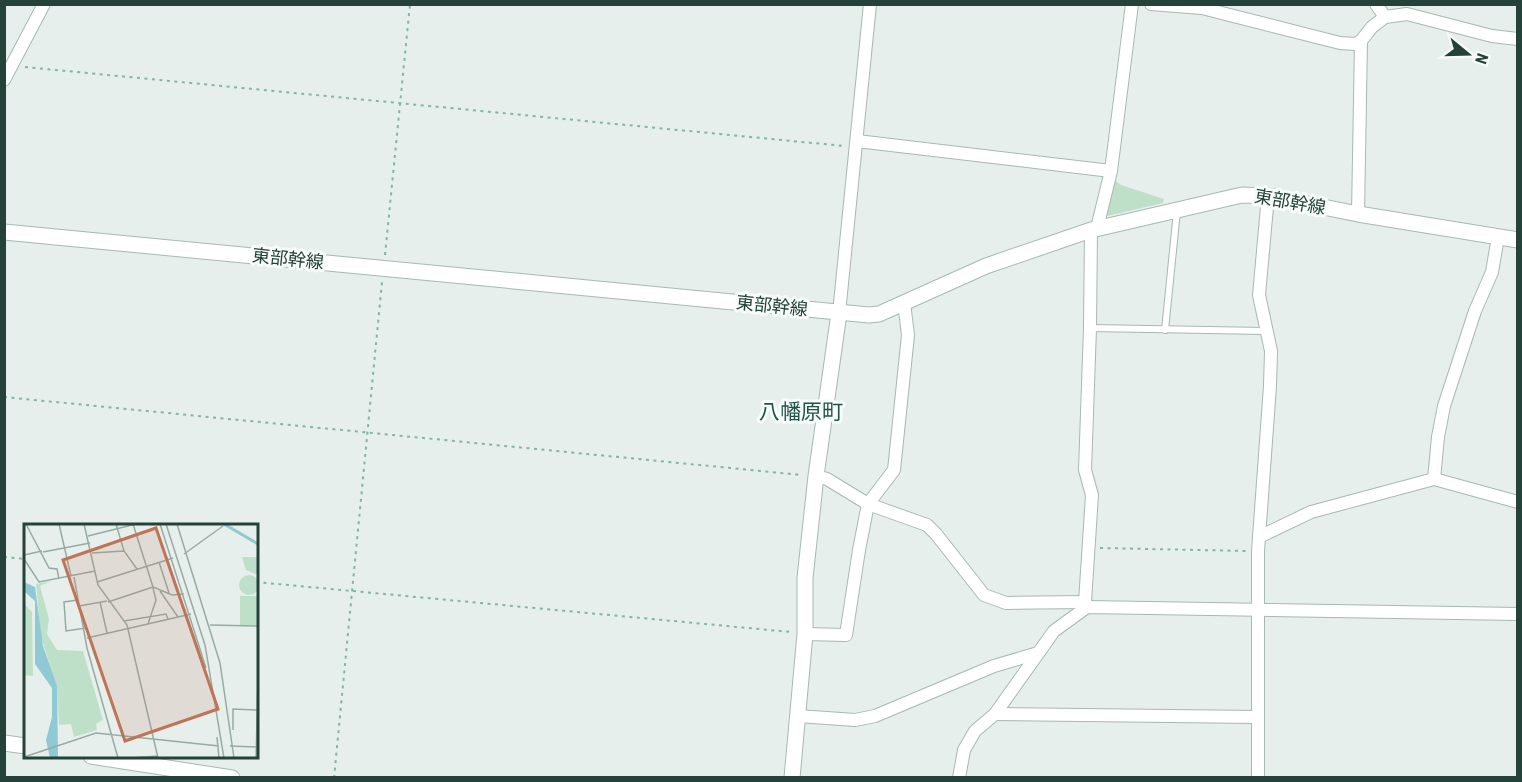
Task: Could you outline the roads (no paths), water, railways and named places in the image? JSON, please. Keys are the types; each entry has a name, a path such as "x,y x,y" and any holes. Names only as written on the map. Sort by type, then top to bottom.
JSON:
{"street":[{"path":"4,80 45,4"},
{"path":"792,777 805,634 805,578 816,476 839,313 870,4"},
{"path":"959,777 964,750 975,731 995,714 1054,631 1086,605 1092,495 1085,470 1094,229 1111,171 1132,4"},
{"path":"1150,4 1202,8 1340,43 1356,44 1385,17 1407,14 1492,36 1518,39"},
{"path":"1376,4 1385,17"},
{"path":"1358,214 1361,40"},
{"path":"856,144 1111,171"},
{"name":"東部幹線","path":"4,232 839,313 879,314 995,262 1094,229 1242,195 1268,196 1358,214 1518,240"},
{"path":"1258,777 1258,551 1271,351 1259,295 1268,196"},
{"path":"1434,479 1444,406 1475,311 1492,272 1498,237"},
{"path":"805,634 846,635 868,504 894,470 908,335 904,303"},
{"path":"816,476 827,478 868,504 927,525 984,595 1006,603 1518,614"},
{"path":"1259,537 1311,512 1434,479 1518,502"},
{"path":"798,716 855,720 875,716 994,666 1038,653"},
{"path":"995,714 1258,717"},
{"path":"4,743 24,746"},
{"path":"104,758 232,777"}],"lane":[{"path":"1165,330 1177,209"},
{"path":"1090,328 1266,331"}],"district":[{"name":"八幡原町","path":"801,412"}]}
